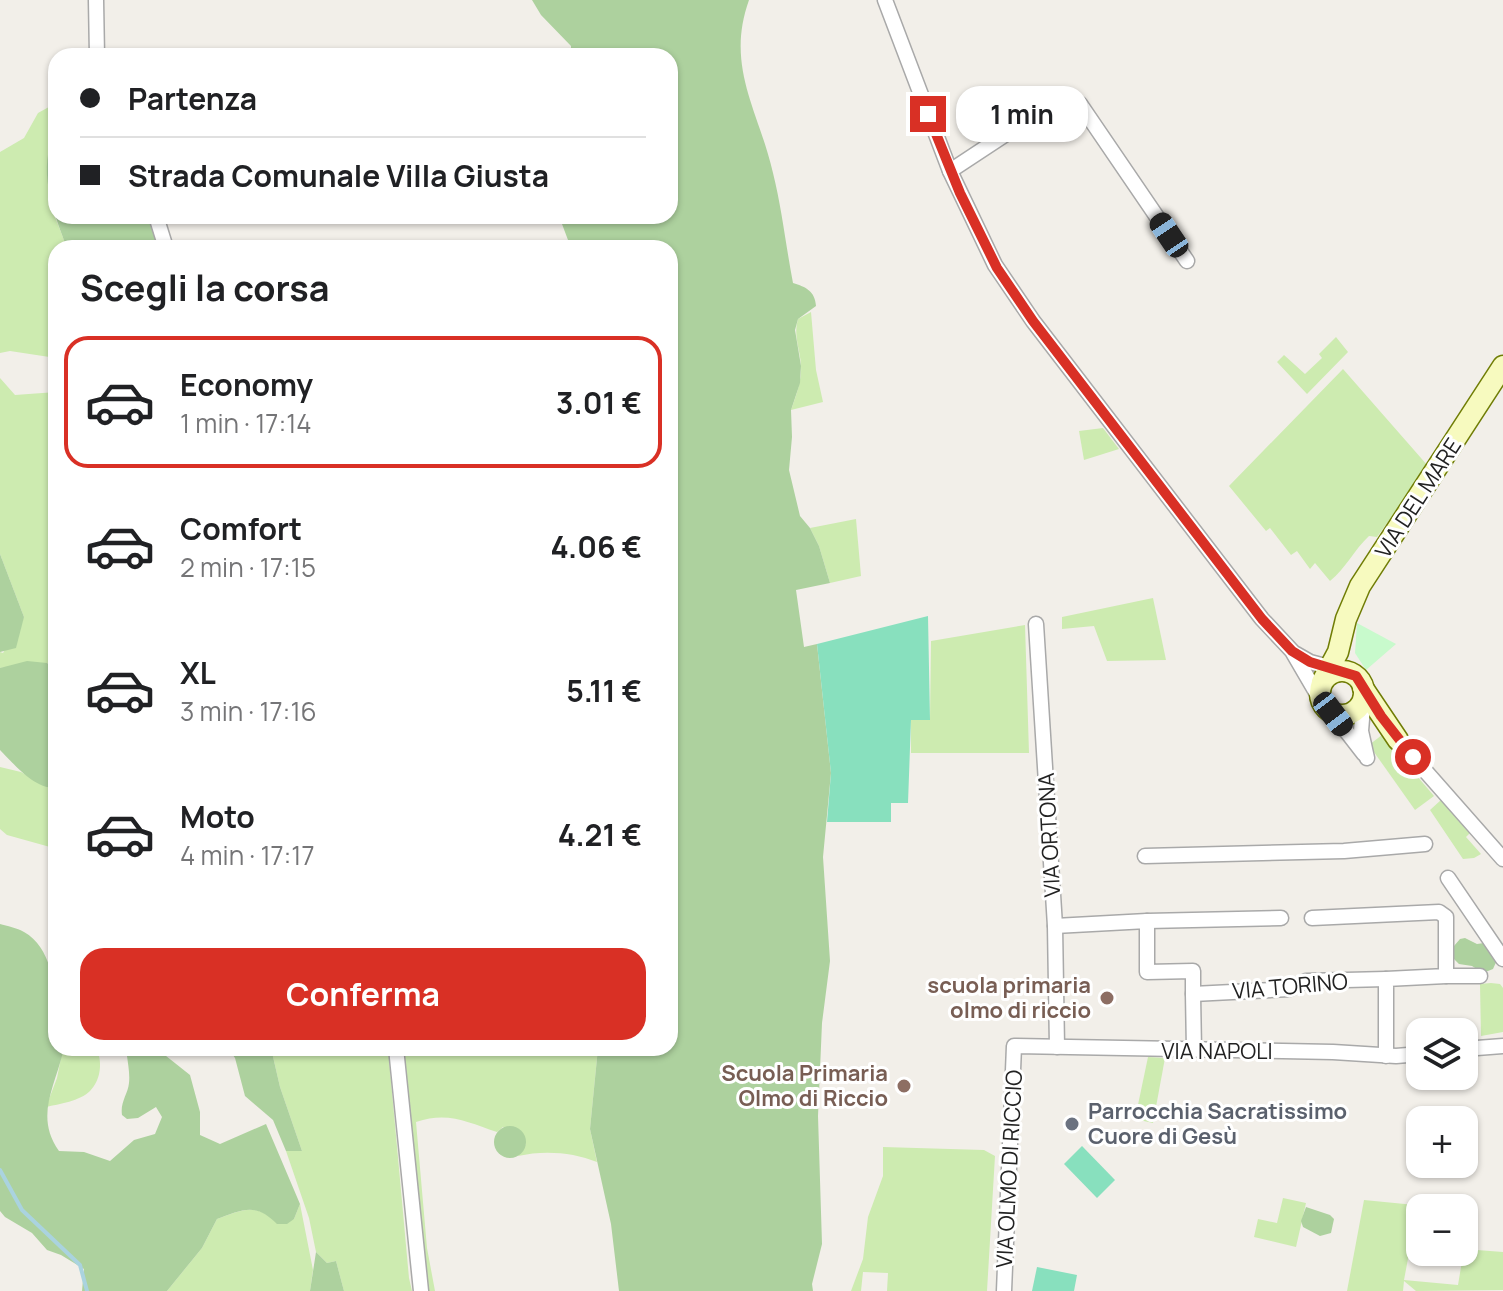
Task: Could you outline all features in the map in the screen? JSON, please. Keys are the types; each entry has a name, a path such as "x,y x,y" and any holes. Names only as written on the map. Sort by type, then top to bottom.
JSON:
{"street":[{"path":"96,0 97,48"},
{"path":"885,0 950,171 979,237 1033,321 1262,619 1292,651 1342,687 1398,740 1503,859"},
{"path":"950,171 1059,99 1069,98 1080,104 1187,261"},
{"name":"VIA DEL MARE","path":"1342,687 1346,619 1360,586 1503,366"},
{"name":"VIA ORTONA","path":"1036,624 1055,926 1057,1047"},
{"path":"1342,687 1346,653 1344,635"},
{"path":"1292,651 1342,687"},
{"path":"1145,856 1344,851 1425,844"},
{"path":"1448,878 1503,959"},
{"path":"1312,918 1439,912 1446,917 1446,976"},
{"path":"1055,926 1281,918"},
{"path":"1147,921 1147,972 1193,971 1194,1050"},
{"name":"VIA TORINO","path":"1193,994 1290,989 1306,981 1480,976"},
{"path":"1386,979 1386,1056"},
{"name":"VIA NAPOLI","path":"1014,1046 1406,1055"},
{"name":"VIA OLMO DI RICCIO","path":"1004,1291 1014,1046"},
{"path":"1478,1048 1503,1046"},
{"path":"397,1056 421,1291"}],"green space":[{"path":"532,0 749,0 743,24 742,68 773,173 793,283 809,290 815,301 816,306 798,319 795,330 801,366 800,383 791,410 789,470 800,516 819,546 830,583 796,590 804,647 817,644 831,773 823,857 830,961 822,1023 818,1116 822,1244 813,1291 619,1291 611,1224 590,1129 597,1056 678,1056 678,240 568,240 562,224 678,224 678,48 571,48 541,15"},
{"path":"48,107 48,224 58,224 64,240 48,240 48,357 10,351 0,353 0,152 24,138 38,113"},
{"path":"59,224 155,224 162,240 64,240"},
{"path":"811,312 816,370 823,402 791,410 801,371 796,336 798,319"},
{"path":"1336,337 1348,352 1307,394 1277,362 1284,355 1305,374 1322,358 1319,354"},
{"path":"1343,369 1428,466 1377,537 1369,536 1330,581 1315,563 1310,569 1297,551 1291,555 1270,528 1266,531 1229,486"},
{"path":"0,378 15,395 48,393 48,664 0,668 0,652 3,653 24,617 0,554"},
{"path":"1103,428 1119,449 1084,460 1079,431"},
{"path":"856,519 861,576 830,583 810,528"},
{"path":"0,554 24,617 16,648 0,652"},
{"path":"1153,598 1166,660 1107,661 1094,626 1062,629 1062,617"},
{"path":"928,616 930,720 911,720 908,803 891,803 891,822 827,822 831,773 817,644"},
{"path":"1357,623 1396,644 1366,670 1355,653"},
{"path":"1025,625 1029,753 911,753 911,720 930,719 931,641"},
{"path":"27,661 48,664 48,787 32,780 0,750 0,668"},
{"path":"1382,735 1434,796 1415,810 1369,745"},
{"path":"0,767 21,772 48,787 48,846 7,835 0,829"},
{"path":"1441,800 1470,833 1466,837 1481,854 1463,859 1430,810"},
{"path":"0,924 21,931 36,941 48,963 48,1056 62,1056 47,1114 52,1139 59,1151 84,1152 110,1161 134,1140 155,1134 162,1117 156,1107 138,1118 127,1119 122,1115 129,1083 127,1056 166,1056 190,1075 200,1112 200,1135 220,1144 266,1124 300,1204 294,1219 287,1224 277,1224 255,1210 217,1219 202,1248 167,1291 82,1291 84,1269 47,1250 32,1233 0,1211"},
{"path":"1465,938 1477,944 1484,943 1497,960 1493,969 1483,973 1454,959 1454,946"},
{"path":"1480,984 1500,984 1503,988 1503,1032 1481,1036"},
{"path":"61,1056 99,1056 100,1070 94,1087 69,1102 46,1107"},
{"path":"234,1056 273,1056 302,1151 286,1151 273,1120 245,1096"},
{"path":"273,1056 389,1056 412,1291 344,1291 336,1261 327,1263 316,1252 309,1218 286,1151 302,1151"},
{"path":"400,1056 597,1056 590,1129 597,1162 558,1153 518,1156 526,1144 503,1127 497,1132 448,1118 416,1122 427,1248 435,1291 424,1291"},
{"path":"1148,1057 1165,1058 1153,1123 1135,1119"},
{"path":"510,1126 521,1131 526,1142 521,1153 510,1158 499,1153 494,1142 499,1131"},
{"path":"1082,1146 1115,1180 1097,1198 1064,1164"},
{"path":"883,1147 984,1150 995,1156 987,1291 887,1291 888,1273 863,1272 861,1291 851,1291 863,1259 868,1217 883,1176"},
{"path":"1283,1198 1306,1203 1296,1247 1254,1237 1258,1219 1277,1223"},
{"path":"1364,1200 1406,1204 1404,1280 1458,1285 1461,1266 1478,1266 1478,1250 1503,1252 1503,1290 1416,1291 1404,1281 1403,1291 1347,1291"},
{"path":"300,1204 313,1270 310,1291 167,1291 202,1248 217,1219 255,1210 277,1223 294,1219"},
{"path":"1306,1207 1334,1219 1331,1233 1320,1236 1303,1227 1301,1221"},
{"path":"316,1252 327,1263 336,1261 344,1291 310,1291"},
{"path":"1037,1267 1077,1275 1074,1291 1032,1291"}],"waterway":[{"path":"0,1170 22,1210 80,1265 87,1291"}],"place":[{"name":"scuola primaria olmo di riccio","path":"1107,998"},
{"name":"Scuola Primaria Olmo di Riccio","path":"904,1086"},
{"name":"Parrocchia Sacratissimo Cuore di Gesù","path":"1072,1124"}],"route":[{"path":"928,114 979,237 1033,321 1262,619 1292,651 1310,662 1356,676 1381,716 1413,757"}]}
